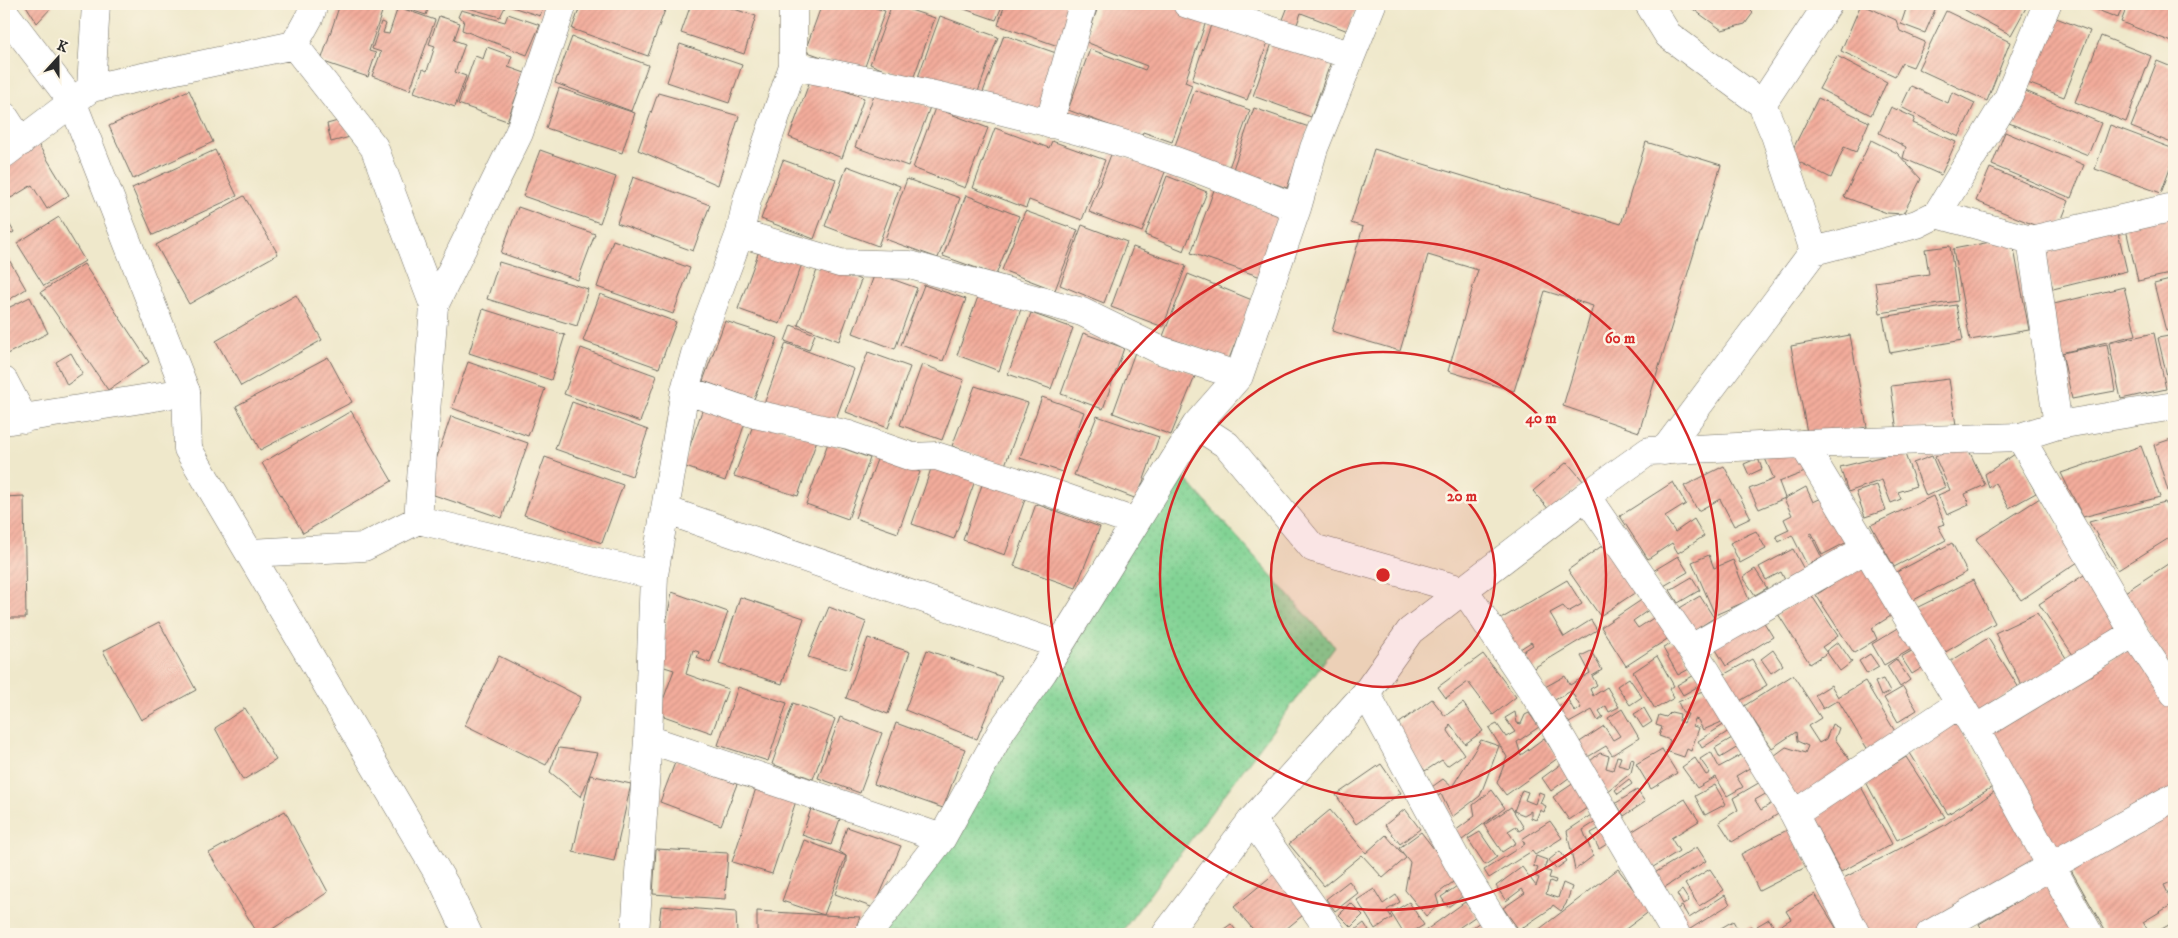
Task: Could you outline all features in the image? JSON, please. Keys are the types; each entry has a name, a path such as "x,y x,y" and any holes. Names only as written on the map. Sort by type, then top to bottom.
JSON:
{"street":[{"path":"81,95 96,4"},
{"path":"418,520 434,306 519,133 563,4"},
{"path":"635,934 648,739 654,575 684,390 695,354 740,234 748,200 793,66 793,10 795,4"},
{"path":"1049,124 1083,4"},
{"path":"1188,4 1350,55"},
{"path":"868,934 942,838 1002,730 1059,645 1196,425 1239,376 1297,208 1314,148 1372,4"},
{"path":"1649,4 1668,35 1762,104 1775,135 1814,251"},
{"path":"1762,104 1828,4"},
{"path":"1664,451 1814,251 1917,224 1937,214 2008,98 2047,4"},
{"path":"294,45 307,8"},
{"path":"4,12 81,95 186,392 188,449 445,885 468,934"},
{"path":"4,116 12,148 81,95 294,45"},
{"path":"294,45 374,147 434,306"},
{"path":"793,66 889,84 1049,124 1158,155 1297,208"},
{"path":"1937,214 2031,240 2174,207"},
{"path":"740,234 840,263 910,265 1082,312 1160,350 1239,376"},
{"path":"2031,240 2058,425"},
{"path":"4,381 14,420 186,392"},
{"path":"684,390 755,414 849,435 912,457 936,456 1135,522"},
{"path":"1166,934 1252,820 1366,693 1410,631 1465,591 1586,496 1649,451 2020,437 2058,425 2174,406"},
{"path":"1196,425 1227,445 1313,548 1465,591 1545,710 1676,934"},
{"path":"2020,437 2134,633 2174,693"},
{"path":"1803,444 1975,729 2089,934"},
{"path":"1586,496 1692,648 1794,814 1856,934"},
{"path":"665,510 1059,645"},
{"path":"250,553 364,547 418,520 654,575"},
{"path":"1692,648 1866,549"},
{"path":"1975,729 2134,633"},
{"path":"1366,693 1460,868 1502,934"},
{"path":"1794,814 1959,704"},
{"path":"648,739 942,838"},
{"path":"1930,934 2174,796"},
{"path":"1252,820 1332,934"}],"green space":[{"path":"1179,472 1335,647 1120,934 877,934"}],"building":[{"path":"25,4 51,4 52,7 37,23"},
{"path":"340,4 368,4 383,9 369,51 376,53 368,77 321,61"},
{"path":"393,4 430,4 426,15"},
{"path":"454,4 544,4 540,16 506,5 500,17"},
{"path":"581,4 647,4 665,10 648,56 572,29"},
{"path":"691,4 718,4 756,16 744,54 681,33"},
{"path":"822,4 864,4 885,11 863,72 805,51"},
{"path":"892,4 935,18 912,82 870,64"},
{"path":"950,4 1003,4 996,20"},
{"path":"1005,4 1073,4 1058,46 998,25"},
{"path":"1099,4 1168,4 1208,16 1185,82 1192,85 1172,142 1143,132 1141,137 1068,110 1090,49 1145,70 1147,66 1086,42"},
{"path":"1289,4 1358,4 1348,31 1301,13 1296,27 1282,22"},
{"path":"1686,4 1744,4 1753,13 1745,24 1722,30"},
{"path":"1861,4 1896,20 1900,31 1925,42 1913,67 1902,63 1895,76 1841,51"},
{"path":"1892,4 1937,5 1925,33 1901,24 1906,9"},
{"path":"1954,4 2028,4 2011,35"},
{"path":"2082,4 2123,4 2118,18"},
{"path":"2128,4 2174,4 2174,37 2172,42 2121,22"},
{"path":"398,7 435,20 410,90 372,76 381,52 372,49 381,22 386,24 383,33 389,34"},
{"path":"461,10 505,22 508,14 540,25 527,55 462,30 464,20 458,17"},
{"path":"1946,11 2010,42 1987,101 1918,69"},
{"path":"439,16 460,23 454,40 465,44 455,72 466,76 455,107 414,92 423,69 427,71 435,46 429,44"},
{"path":"940,16 998,37 976,97 918,77"},
{"path":"2051,16 2090,31 2064,97 2025,82"},
{"path":"1213,19 1269,39 1247,100 1192,80"},
{"path":"1004,35 1059,54 1037,115 982,95"},
{"path":"1275,35 1333,56 1311,117 1253,96"},
{"path":"2101,36 2151,56 2126,122 2075,102"},
{"path":"572,37 648,65 631,111 555,83"},
{"path":"680,44 742,65 729,103 667,82"},
{"path":"487,47 512,56 508,67 525,73 507,121 458,104 475,56 483,59"},
{"path":"1837,56 1887,82 1871,115 1819,89"},
{"path":"2157,61 2174,68 2174,144 2131,127"},
{"path":"811,78 864,98 842,158 789,137"},
{"path":"1911,86 1948,103 1952,92 1975,103 1959,137 1901,107"},
{"path":"877,87 930,107 908,166 855,147"},
{"path":"559,88 635,113 622,153 546,128"},
{"path":"189,90 213,142 133,179 109,126"},
{"path":"1195,90 1250,110 1228,170 1173,151"},
{"path":"2023,90 2101,123 2088,155 2009,123"},
{"path":"658,93 739,116 718,185 638,150"},
{"path":"1818,98 1869,122 1856,152 1844,147 1831,178 1789,157"},
{"path":"1891,107 1915,118 1913,123 1956,142 1941,175 1903,158 1906,147 1879,133"},
{"path":"935,108 988,128 965,188 913,168"},
{"path":"1254,108 1309,127 1287,188 1233,169"},
{"path":"345,119 350,137 331,142 327,124"},
{"path":"2110,125 2174,149 2174,158 2161,193 2095,169"},
{"path":"995,128 1049,148 1052,141 1105,160 1082,220 1029,200 1026,208 973,188"},
{"path":"2005,132 2084,165 2071,198 1992,165"},
{"path":"1871,140 1897,153 1921,179 1903,214 1887,213 1844,197"},
{"path":"1646,142 1721,165 1639,432 1563,406 1593,306 1545,291 1514,391 1448,371 1478,270 1428,255 1400,351 1332,331 1363,227 1351,223 1374,149 1621,224"},
{"path":"38,144 69,195 47,209 32,185 11,198 4,186 4,166"},
{"path":"215,150 237,196 153,235 132,188"},
{"path":"540,150 616,177 600,223 523,196"},
{"path":"1112,152 1165,172 1142,232 1089,212"},
{"path":"783,160 836,179 814,239 761,219"},
{"path":"847,166 900,186 878,246 825,226"},
{"path":"1990,168 2069,201 2056,234 1976,201"},
{"path":"1167,176 1207,192 1184,251 1145,235"},
{"path":"633,177 710,205 693,251 617,223"},
{"path":"907,179 960,198 938,258 885,239"},
{"path":"1214,190 1283,217 1261,277 1191,253"},
{"path":"966,195 1019,216 996,275 943,256"},
{"path":"244,196 278,254 189,304 156,245"},
{"path":"518,207 595,234 578,280 501,253"},
{"path":"1025,211 1078,230 1055,290 1002,270"},
{"path":"4,215 14,232 4,238"},
{"path":"2169,216 2174,239 2174,273 2138,281 2125,225"},
{"path":"59,217 85,261 44,286 17,243"},
{"path":"2116,224 2127,271 2053,289 2041,242"},
{"path":"1082,225 1127,242 1104,303 1060,285"},
{"path":"2012,238 2029,330 1970,340 1953,249"},
{"path":"613,240 690,268 673,314 597,287"},
{"path":"1950,246 1958,301 1880,313 1875,282 1929,274 1925,249"},
{"path":"1133,247 1186,266 1163,327 1111,307"},
{"path":"760,248 802,264 780,324 738,309"},
{"path":"4,251 26,289 4,303"},
{"path":"499,262 588,289 577,326 487,299"},
{"path":"84,264 149,362 108,390 41,292"},
{"path":"819,264 861,280 839,341 798,325"},
{"path":"875,273 917,288 895,349 853,333"},
{"path":"1188,274 1252,300 1229,359 1163,336"},
{"path":"2174,279 2174,329 2166,331 2154,284"},
{"path":"924,285 966,299 943,361 901,345"},
{"path":"2124,287 2136,335 2061,353 2050,305"},
{"path":"600,294 676,322 659,368 583,341"},
{"path":"979,294 1021,309 999,371 957,355"},
{"path":"296,295 322,340 241,386 216,341"},
{"path":"30,297 48,333 5,355 4,310"},
{"path":"1956,305 1963,340 1890,353 1883,317"},
{"path":"483,309 565,335 551,380 469,353"},
{"path":"1031,313 1073,328 1051,389 1008,374"},
{"path":"725,321 778,338 754,399 703,381"},
{"path":"791,325 815,334 809,350 785,341"},
{"path":"1083,333 1124,348 1103,409 1061,394"},
{"path":"2154,333 2166,389 2121,399 2109,343"},
{"path":"1850,335 1867,427 1808,438 1791,346"},
{"path":"2174,335 2174,388 2170,389 2158,338"},
{"path":"786,343 854,369 833,427 764,404"},
{"path":"2107,344 2115,391 2072,399 2062,353"},
{"path":"581,348 657,376 640,422 564,394"},
{"path":"868,352 910,367 888,428 846,412"},
{"path":"1135,352 1196,374 1171,435 1113,413"},
{"path":"71,353 83,374 67,385 56,362"},
{"path":"328,357 352,402 260,450 236,406"},
{"path":"468,362 545,389 528,436 452,408"},
{"path":"922,364 964,380 942,440 900,425"},
{"path":"1949,379 1956,425 1897,432 1891,386"},
{"path":"975,386 1028,403 1005,465 952,446"},
{"path":"1042,397 1084,412 1062,472 1020,458"},
{"path":"572,402 648,430 632,476 555,449"},
{"path":"704,405 746,420 725,481 683,466"},
{"path":"351,411 392,481 303,533 262,463"},
{"path":"451,416 528,443 502,518 425,492"},
{"path":"1097,416 1159,437 1137,499 1074,475"},
{"path":"755,420 817,440 798,496 734,476"},
{"path":"2174,438 2174,490 2168,491 2154,445"},
{"path":"828,443 870,458 848,519 806,504"},
{"path":"1793,444 1805,472 1779,482 1785,498 1759,509 1749,489 1774,479 1764,456"},
{"path":"1966,444 1985,485 1965,494 1969,505 1947,515 1938,495 1950,490 1935,457"},
{"path":"2141,446 2160,497 2083,517 2061,473"},
{"path":"1904,451 1916,486 1898,492 1901,499 1891,503 1882,480 1848,492 1840,467"},
{"path":"2015,454 2036,493 2009,508 1995,483 1989,488 1985,474"},
{"path":"1932,456 1945,487 1926,496 1913,463"},
{"path":"545,457 623,485 602,543 524,515"},
{"path":"878,457 920,472 898,533 855,518"},
{"path":"1758,458 1762,469 1749,475 1744,464"},
{"path":"1567,462 1584,482 1550,511 1533,491"},
{"path":"933,463 976,478 954,539 912,524"},
{"path":"1724,466 1751,518 1734,526 1720,499 1698,511 1684,486"},
{"path":"984,479 1027,494 1005,555 963,540"},
{"path":"1673,482 1686,504 1665,517 1675,532 1694,519 1704,536 1678,553 1672,543 1648,559 1620,516"},
{"path":"1877,485 1886,510 1865,517 1856,492"},
{"path":"1806,487 1813,502 1826,496 1849,541 1822,555 1812,533 1810,534 1822,558 1807,565 1792,535 1779,542 1776,536 1789,530 1784,519 1792,515 1784,499"},
{"path":"24,496 26,618 4,618 4,497"},
{"path":"1933,496 1945,524 1938,526 1946,540 1894,567 1871,525"},
{"path":"2040,498 2078,562 2021,600 1976,539"},
{"path":"2165,502 2174,520 2174,535 2118,570 2089,522"},
{"path":"1036,504 1100,527 1076,588 1014,566"},
{"path":"1756,531 1766,549 1740,563 1730,543"},
{"path":"1606,543 1639,590 1600,616 1568,570"},
{"path":"1952,543 1967,572 1908,603 1893,574"},
{"path":"1793,549 1807,575 1788,586 1781,572 1766,580 1759,567"},
{"path":"1709,555 1714,568 1733,560 1749,600 1715,615 1692,562"},
{"path":"1678,556 1688,572 1662,587 1653,571"},
{"path":"2174,560 2174,675 2125,592"},
{"path":"1865,563 1897,612 1872,628 1877,639 1854,653 1816,595"},
{"path":"1755,569 1767,588 1755,595 1743,577"},
{"path":"2084,575 2120,630 2075,658 2039,604"},
{"path":"1692,577 1700,590 1678,603 1670,590"},
{"path":"1567,580 1582,604 1568,612 1563,606 1550,613 1564,637 1591,620 1597,630 1532,669 1522,652 1533,645 1531,642 1517,651 1499,620"},
{"path":"1973,580 1995,623 1937,657 1910,611"},
{"path":"672,592 728,612 710,663 697,658 699,652 693,650 686,674 728,689 712,733 658,714 674,670 658,665"},
{"path":"1810,593 1838,636 1822,647 1827,653 1810,664 1778,614"},
{"path":"1700,596 1714,618 1692,632 1678,609"},
{"path":"740,597 804,618 782,684 719,664"},
{"path":"1643,599 1650,609 1633,621 1638,628 1658,615 1672,636 1626,666 1601,627"},
{"path":"829,607 866,622 849,670 808,657"},
{"path":"2037,613 2068,661 2022,686 1995,633"},
{"path":"1760,616 1773,637 1726,666 1713,645"},
{"path":"159,622 196,690 141,720 103,651"},
{"path":"1900,627 1913,648 1884,665 1872,644"},
{"path":"868,638 910,652 888,714 846,698"},
{"path":"1988,638 2019,688 1974,715 1943,666"},
{"path":"1677,641 1691,668 1678,675 1663,648"},
{"path":"1838,642 1852,662 1840,671 1826,651"},
{"path":"2133,646 2174,712 2174,790 2051,860 1989,732"},
{"path":"1915,649 1925,666 1912,674 1901,657"},
{"path":"927,650 1002,677 977,739 905,710"},
{"path":"1773,650 1783,665 1771,673 1761,659"},
{"path":"1591,651 1602,670 1592,676 1597,685 1590,689 1593,696 1607,687 1619,707 1609,712 1606,706 1599,711 1603,717 1598,721 1592,710 1569,723 1566,718 1559,722 1552,710 1568,700 1575,712 1581,708 1571,691 1553,701 1545,687 1565,676 1570,685 1590,673 1581,656"},
{"path":"1483,654 1516,697 1493,715 1468,682 1446,698 1438,687"},
{"path":"1870,654 1879,667 1867,674 1859,661"},
{"path":"499,656 581,697 546,765 465,725"},
{"path":"1657,656 1674,686 1669,689 1674,698 1655,709 1633,672"},
{"path":"1752,659 1767,685 1738,702 1723,675"},
{"path":"1896,659 1910,680 1900,687 1887,666"},
{"path":"1698,673 1704,683 1683,695 1677,685"},
{"path":"1793,675 1821,718 1808,726 1819,743 1826,739 1832,724 1839,728 1835,739 1852,763 1797,800 1771,758 1786,747 1805,753 1808,746 1797,741 1796,732 1772,748 1744,706"},
{"path":"1629,678 1642,697 1630,705 1617,686"},
{"path":"1883,679 1890,692 1881,696 1875,682"},
{"path":"1865,681 1896,733 1868,750 1838,700 1823,709 1815,695 1831,685 1838,697"},
{"path":"738,687 787,703 768,761 718,745"},
{"path":"1903,687 1917,710 1898,722 1884,698"},
{"path":"1709,688 1724,721 1703,730 1698,720 1695,719 1693,726 1699,728 1691,751 1687,749 1684,757 1666,751 1670,740 1659,736 1662,727 1656,725 1659,715 1666,717 1671,712 1680,714 1679,721 1684,723 1688,714 1683,713 1678,702"},
{"path":"1432,699 1445,716 1463,703 1483,731 1465,744 1450,724 1448,731 1464,754 1447,766 1442,760 1425,771 1394,727"},
{"path":"793,703 835,719 813,779 772,764"},
{"path":"245,708 276,760 243,780 215,728"},
{"path":"1644,708 1652,722 1643,728 1634,714"},
{"path":"1622,709 1639,738 1612,755 1606,746 1581,761 1572,747 1604,726 1613,740 1620,736 1608,718"},
{"path":"1515,712 1517,723 1521,724 1525,715 1529,713 1539,727 1517,742 1521,755 1544,738 1558,758 1506,795 1497,783 1507,757 1489,728 1497,724 1506,737 1515,732 1505,718"},
{"path":"840,717 882,733 860,793 818,778"},
{"path":"1955,720 1994,786 1948,814 1910,753"},
{"path":"896,723 965,749 943,808 874,784"},
{"path":"1725,724 1729,731 1702,748 1698,741"},
{"path":"1732,738 1738,747 1720,758 1715,748"},
{"path":"1481,740 1499,746 1480,796 1452,817 1441,794 1434,799 1429,789 1443,779 1452,787"},
{"path":"559,748 598,753 581,797 550,772"},
{"path":"1662,749 1677,773 1651,789 1636,764"},
{"path":"1711,752 1719,767 1745,753 1753,766 1736,776 1743,787 1727,796 1716,777 1697,788 1682,767 1695,758 1706,775 1710,773 1700,759"},
{"path":"1600,753 1609,756 1606,768 1613,770 1617,756 1621,757 1618,765 1629,768 1631,759 1634,760 1631,773 1607,792 1585,765"},
{"path":"1906,757 1945,817 1897,840 1866,782"},
{"path":"676,760 737,784 721,825 660,802"},
{"path":"1381,764 1401,793 1356,824 1336,795"},
{"path":"1561,764 1570,777 1551,791 1542,778"},
{"path":"590,775 631,784 614,861 573,852"},
{"path":"1629,779 1632,784 1618,794 1615,790"},
{"path":"1577,781 1593,804 1569,820 1553,797"},
{"path":"1762,781 1769,792 1755,800 1761,810 1774,802 1780,813 1732,842 1719,822 1738,810 1733,798"},
{"path":"1858,781 1892,844 1841,872 1808,812"},
{"path":"757,785 797,798 772,874 732,862"},
{"path":"1715,785 1726,804 1705,815 1695,796"},
{"path":"1492,790 1505,808 1462,840 1455,831 1475,816 1473,805"},
{"path":"1522,790 1528,792 1525,800 1535,804 1539,792 1544,794 1540,803 1546,806 1544,812 1540,810 1536,820 1531,818 1531,811 1524,815 1514,811"},
{"path":"1637,790 1645,802 1624,816 1616,803"},
{"path":"1997,790 2038,864 1918,934 1862,934 1836,882 1943,826"},
{"path":"1685,799 1699,821 1671,838 1679,851 1650,869 1628,834"},
{"path":"1511,807 1524,828 1519,831 1516,826 1508,831 1516,843 1502,852 1484,825"},
{"path":"2174,807 2174,828 2171,824 2174,830 2174,881 2164,885 2173,904 2143,922 2150,934 2107,934 2071,870"},
{"path":"811,809 840,819 831,845 802,835"},
{"path":"1405,809 1420,829 1400,844 1385,825"},
{"path":"1330,810 1366,853 1386,835 1406,858 1383,878 1362,855 1324,886 1289,844"},
{"path":"285,811 328,892 265,934 258,934 209,853"},
{"path":"1597,811 1602,818 1583,830 1593,856 1575,870 1567,831"},
{"path":"1550,821 1562,838 1535,855 1532,851 1489,878 1484,870 1525,844 1522,839"},
{"path":"1606,825 1615,839 1599,849 1591,833"},
{"path":"847,827 901,846 874,908 835,894 846,862 846,856 839,851"},
{"path":"1789,829 1808,866 1759,891 1741,854"},
{"path":"1421,832 1457,879 1436,895 1439,905 1426,916 1405,890 1410,862 1399,848"},
{"path":"1480,832 1497,857 1485,865 1468,839"},
{"path":"804,840 846,856 824,915 782,901"},
{"path":"1697,847 1706,861 1662,889 1653,874"},
{"path":"656,849 728,853 725,899 653,894"},
{"path":"1560,851 1567,861 1556,869 1549,860"},
{"path":"1536,856 1547,860 1544,870 1551,872 1549,878 1556,880 1555,883 1550,881 1546,894 1558,898 1563,883 1572,887 1566,904 1561,911 1553,905 1519,930 1503,908 1525,893 1522,889 1506,901 1496,886 1522,867 1536,886 1539,878 1535,876 1538,868 1533,866"},
{"path":"1618,869 1650,911 1623,931 1626,934 1533,934"},
{"path":"1710,869 1724,890 1699,906 1685,884"},
{"path":"1275,873 1308,911 1280,934 1257,934 1234,907"},
{"path":"1349,881 1358,893 1335,911 1326,899"},
{"path":"2050,882 2081,934 1985,934 1979,924"},
{"path":"1460,884 1466,894 1448,907 1441,897"},
{"path":"1374,889 1383,904 1396,895 1400,902 1387,910 1392,918 1375,929 1357,900"},
{"path":"1682,890 1689,901 1683,905 1677,894"},
{"path":"1815,894 1840,934 1803,934 1802,932 1799,934 1762,934 1757,926 1769,919 1775,929 1791,919 1786,911"},
{"path":"1725,895 1730,904 1687,931 1674,911 1682,906 1689,918"},
{"path":"1409,902 1424,925 1409,934 1404,934 1391,913"},
{"path":"1465,902 1476,916 1450,934 1422,933"},
{"path":"1351,903 1363,915 1351,927 1339,915"},
{"path":"661,906 736,912 737,934 658,934"},
{"path":"757,911 860,917 853,934 757,934"},
{"path":"1733,921 1740,933 1751,926 1756,934 1711,934"},
{"path":"1480,922 1489,934 1463,934"},
{"path":"2174,922 2174,934 2153,934"},
{"path":"1364,923 1371,934 1358,934 1355,930"},
{"path":"1231,924 1239,934 1217,934"}]}
